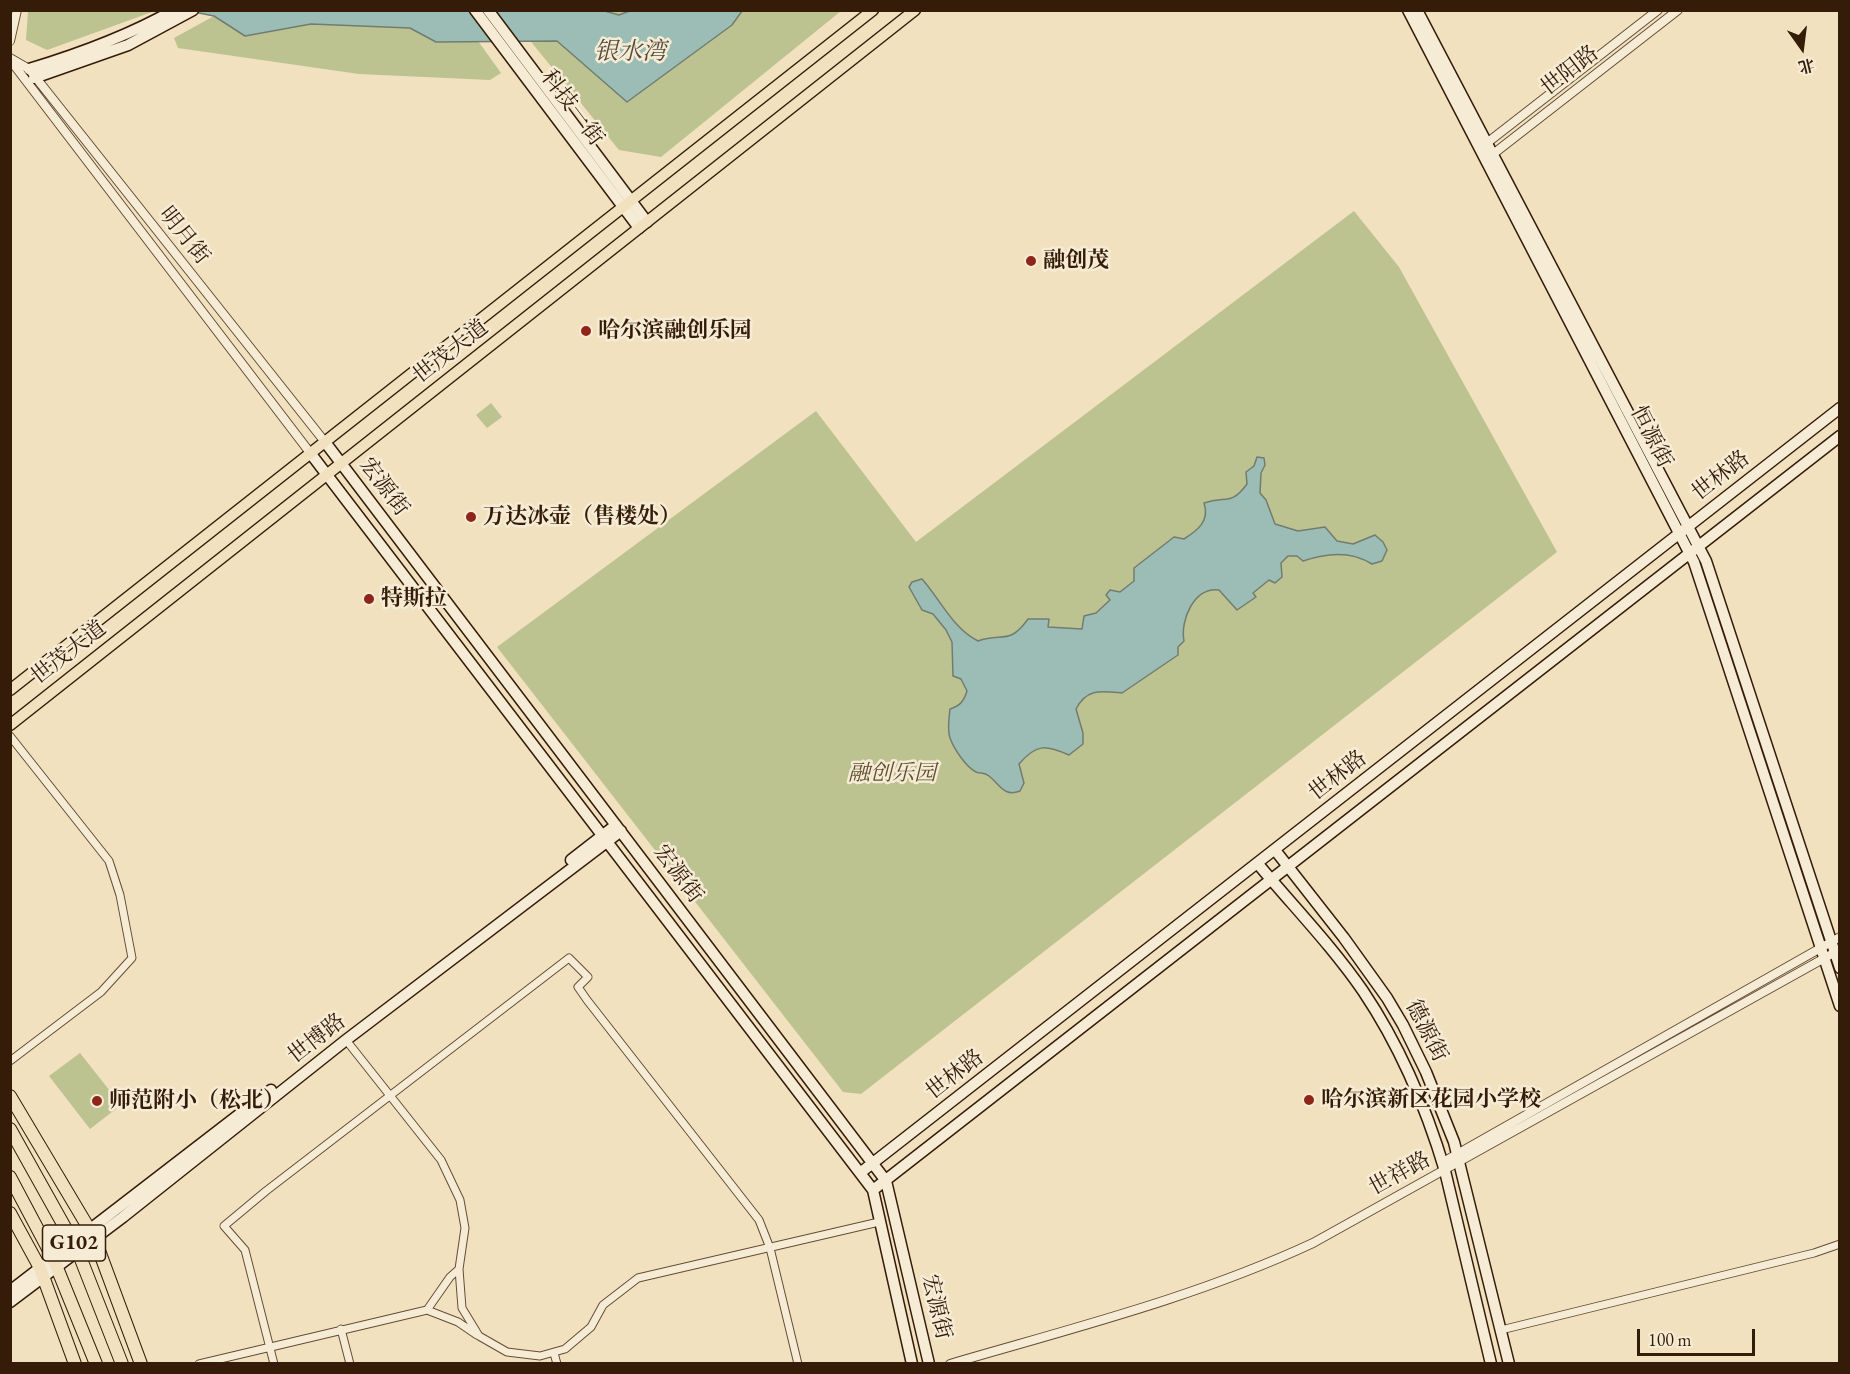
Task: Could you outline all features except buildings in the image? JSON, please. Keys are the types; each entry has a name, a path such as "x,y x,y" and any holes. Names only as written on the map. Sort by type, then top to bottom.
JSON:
{"highway":[{"path":"10,1096 92,1234 141,1364"},
{"name":"G102","path":"10,1129 76,1246 122,1364"},
{"name":"G102","path":"10,1177 55,1263 96,1364"},
{"path":"10,1213 42,1273 75,1364"}],"main road":[{"name":"科技一街","path":"475,10 524,67 643,225"},
{"name":"科技一街","path":"488,10 524,67"},
{"name":"世茂大道","path":"10,690 873,10"},
{"name":"世茂大道","path":"10,724 915,10"},
{"name":"恒源街","path":"1408,10 1489,157 1684,530 1698,546 1706,561 1831,948 1839,1006"},
{"name":"恒源街","path":"1418,10 1483,146"},
{"path":"31,73 141,28 173,11"},
{"path":"31,73 108,53 189,13"},
{"name":"世林路","path":"860,1173 1839,408"},
{"name":"世林路","path":"873,1190 1839,436"},
{"name":"宏源街","path":"325,442 886,1181 929,1364"},
{"name":"宏源街","path":"311,454 873,1190 912,1364"},
{"name":"恒源街","path":"1684,530 1689,554 1839,968"},
{"name":"世博路","path":"10,1302 76,1246 619,828"},
{"name":"世博路","path":"92,1234 605,839"},
{"name":"德源街","path":"1275,850 1359,958 1403,1025 1439,1102 1458,1158 1509,1364"},
{"name":"德源街","path":"1258,864 1342,963 1382,1022 1416,1088 1444,1166 1491,1364"},
{"name":"世博路","path":"10,1291 42,1273"}],"street":[{"path":"10,41 16,10"},
{"name":"世阳路","path":"1483,146 1658,10"},
{"name":"世阳路","path":"1489,157 1678,10"},
{"name":"明月街","path":"10,59 31,73 325,442"},
{"name":"明月街","path":"10,59 311,454"},
{"path":"10,736 109,861 120,896 132,958 101,992 10,1061"},
{"name":"世祥路","path":"950,1364 1179,1297 1242,1275 1313,1243 1458,1158 1831,948"},
{"path":"274,1364 245,1250 224,1226 569,958 588,977 578,987 759,1220 771,1248 798,1364"},
{"path":"346,1040 441,1160 460,1200 465,1228 459,1269 462,1308 480,1336"},
{"path":"199,1364 427,1310 458,1322 507,1352 540,1356 566,1349 591,1327 603,1305 638,1278 879,1222"},
{"path":"1501,1329 1814,1253 1839,1244"},
{"path":"427,1310 450,1277 459,1269"},
{"path":"341,1329 350,1364"},
{"path":"554,1353 557,1364"}],"green space":[{"path":"28,11 152,12 47,50 26,40"},
{"path":"506,11 841,11 661,157 619,150"},
{"path":"214,16 245,36 311,24 410,28 436,42 478,41 501,73 490,80 359,74 178,48 174,38"},
{"name":"融创乐园","path":"1354,211 1399,267 1557,552 861,1094 843,1092 497,647 816,411 916,542"},
{"path":"491,403 502,417 487,428 476,415"},
{"path":"80,1053 121,1105 90,1129 49,1076"}],"water":[{"name":"银水湾","path":"601,10 619,15 632,10 742,11 732,25 627,102 557,41 436,42 410,28 311,24 245,36 214,16 189,11"},
{"path":"1257,457 1264,458 1260,493 1266,500 1275,524 1298,531 1325,527 1337,541 1353,544 1375,535 1383,542 1387,550 1382,561 1372,564 1355,556 1338,554 1303,561 1297,556 1288,556 1281,563 1282,577 1275,583 1269,580 1253,593 1256,597 1237,610 1219,590 1210,590 1196,599 1191,606 1184,624 1184,641 1178,647 1178,655 1122,693 1095,692 1085,697 1076,709 1083,733 1083,744 1069,755 1048,748 1031,752 1019,764 1024,783 1020,791 1006,792 987,775 976,772 968,766 952,742 948,728 950,709 961,703 967,691 961,679 953,676 952,642 946,630 933,614 922,610 909,587 912,582 922,579 961,629 978,641 1016,633 1028,619 1049,619 1048,627 1082,629 1084,616 1096,613 1110,600 1106,595 1110,590 1120,592 1134,581 1134,568 1174,537 1184,539 1202,524 1205,515 1204,503 1236,496 1247,484 1246,472 1254,466"}],"place":[{"name":"融创茂","path":"1031,261"},
{"name":"哈尔滨融创乐园","path":"586,331"},
{"name":"万达冰壶（售楼处）","path":"471,517"},
{"name":"特斯拉","path":"369,599"},
{"name":"哈尔滨新区花园小学校","path":"1309,1100"},
{"name":"师范附小（松北）","path":"97,1101"}]}
